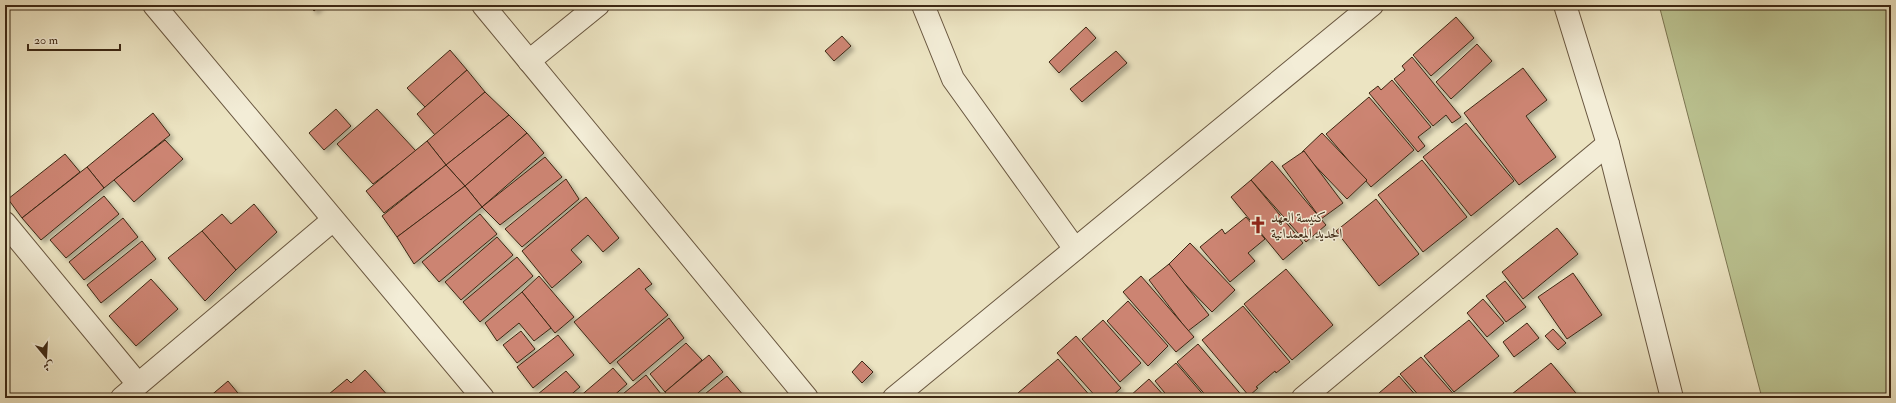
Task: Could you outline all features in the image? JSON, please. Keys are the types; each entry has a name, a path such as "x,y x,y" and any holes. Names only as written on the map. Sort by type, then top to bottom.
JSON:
{"street":[{"path":"154,5 483,398"},
{"path":"483,5 807,398"},
{"path":"529,62 598,5"},
{"path":"922,5 954,79 1075,249"},
{"path":"894,398 1372,5"},
{"path":"1566,5 1608,144 1670,397"},
{"path":"1303,398 1608,144"},
{"path":"122,398 333,220"},
{"path":"5,224 138,384"}],"green space":[{"path":"1659,5 1891,5 1891,398 1762,398"}],"building":[{"path":"310,5 321,5 314,11"},
{"path":"1456,17 1474,38 1431,76 1413,55"},
{"path":"1086,27 1096,38 1059,73 1049,62"},
{"path":"842,36 851,46 834,61 825,51"},
{"path":"1477,44 1492,61 1451,99 1436,82"},
{"path":"450,50 467,70 425,107 407,88"},
{"path":"1116,51 1127,63 1082,102 1070,89"},
{"path":"1412,57 1461,117 1452,123 1446,115 1433,126 1394,79 1405,70 1402,66"},
{"path":"1523,68 1547,100 1526,116 1556,157 1519,185 1464,113"},
{"path":"467,70 485,92 435,135 417,114"},
{"path":"1392,80 1431,127 1418,137 1425,146 1418,152 1369,93 1378,86 1381,90"},
{"path":"485,92 509,115 446,165 427,141"},
{"path":"1369,97 1414,150 1371,187 1326,134"},
{"path":"336,109 351,126 324,150 309,133"},
{"path":"377,109 416,151 373,184 337,144"},
{"path":"153,113 170,135 104,188 87,167"},
{"path":"509,115 527,133 465,186 446,165"},
{"path":"1466,123 1514,181 1471,216 1423,157"},
{"path":"527,133 544,153 482,207 465,186"},
{"path":"1322,133 1367,180 1347,199 1302,152"},
{"path":"165,140 183,159 134,202 114,180"},
{"path":"427,141 446,165 384,213 366,191"},
{"path":"1304,151 1343,203 1321,219 1282,166"},
{"path":"65,154 80,172 22,218 8,199"},
{"path":"545,157 562,177 500,225 482,207"},
{"path":"1422,160 1467,217 1423,252 1378,195"},
{"path":"1272,161 1326,225 1306,242 1251,180"},
{"path":"446,165 465,186 397,237 382,216"},
{"path":"87,167 104,188 41,240 22,218"},
{"path":"566,179 579,199 522,247 505,229"},
{"path":"1251,180 1303,243 1283,260 1231,197"},
{"path":"465,186 482,207 414,264 397,237"},
{"path":"104,196 119,214 66,258 50,240"},
{"path":"586,197 619,238 603,252 588,235 571,250 582,262 552,288 522,251"},
{"path":"1376,199 1419,254 1379,286 1336,231"},
{"path":"254,204 277,232 236,270 202,231 222,214 231,224"},
{"path":"480,214 497,234 439,282 422,262"},
{"path":"1246,217 1265,239 1248,253 1255,261 1230,282 1200,247 1222,229 1225,234"},
{"path":"123,218 138,237 84,280 69,262"},
{"path":"1557,228 1578,254 1523,299 1502,272"},
{"path":"202,231 236,270 205,301 168,258"},
{"path":"497,237 513,255 461,300 445,282"},
{"path":"142,241 156,259 101,303 87,285"},
{"path":"1190,243 1235,290 1212,312 1167,266"},
{"path":"517,257 533,276 480,322 463,302"},
{"path":"1169,264 1209,315 1188,331 1149,280"},
{"path":"639,268 652,284 645,289 668,315 610,364 574,322"},
{"path":"1286,269 1333,325 1292,360 1244,304"},
{"path":"1573,273 1602,315 1567,339 1538,297"},
{"path":"539,276 574,317 555,333 522,292"},
{"path":"1141,276 1194,337 1176,352 1123,292"},
{"path":"151,279 178,309 136,346 109,316"},
{"path":"1505,281 1526,307 1506,322 1486,296"},
{"path":"522,292 551,328 534,341 519,323 497,341 485,323"},
{"path":"1483,299 1504,323 1487,337 1467,313"},
{"path":"1128,301 1168,346 1148,366 1107,321"},
{"path":"1243,306 1290,362 1276,373 1275,371 1256,387 1258,388 1249,396 1202,340"},
{"path":"669,318 684,338 633,381 617,362"},
{"path":"1103,320 1141,363 1120,382 1082,339"},
{"path":"1469,320 1499,356 1454,392 1424,356"},
{"path":"1527,323 1539,338 1514,357 1503,342"},
{"path":"1553,329 1566,343 1558,350 1545,336"},
{"path":"521,331 535,349 517,363 503,345"},
{"path":"558,335 574,355 533,388 517,367"},
{"path":"1076,336 1121,388 1110,398 1097,398 1057,353"},
{"path":"686,343 702,360 665,392 650,374"},
{"path":"1198,344 1244,398 1208,398 1177,362"},
{"path":"709,355 723,372 692,398 670,398 665,392"},
{"path":"1421,357 1457,398 1421,398 1400,374"},
{"path":"1058,359 1092,398 1022,398 1018,393"},
{"path":"862,361 873,372 862,383 852,372"},
{"path":"1176,363 1206,398 1169,398 1155,381"},
{"path":"1551,363 1580,398 1507,398"},
{"path":"613,368 627,384 611,398 578,398"},
{"path":"365,370 390,398 332,398 329,394 347,379 351,383"},
{"path":"566,371 580,387 567,398 541,398 538,394"},
{"path":"646,375 661,394 657,398 618,398"},
{"path":"727,376 744,396 742,398 700,398"},
{"path":"1399,376 1418,398 1383,398 1379,393"},
{"path":"1149,379 1166,398 1131,398 1130,396"},
{"path":"228,381 242,398 208,398"}],"place":[{"name":"كنيسة العهد الجديد المعمدانية","path":"1258,225"}]}
